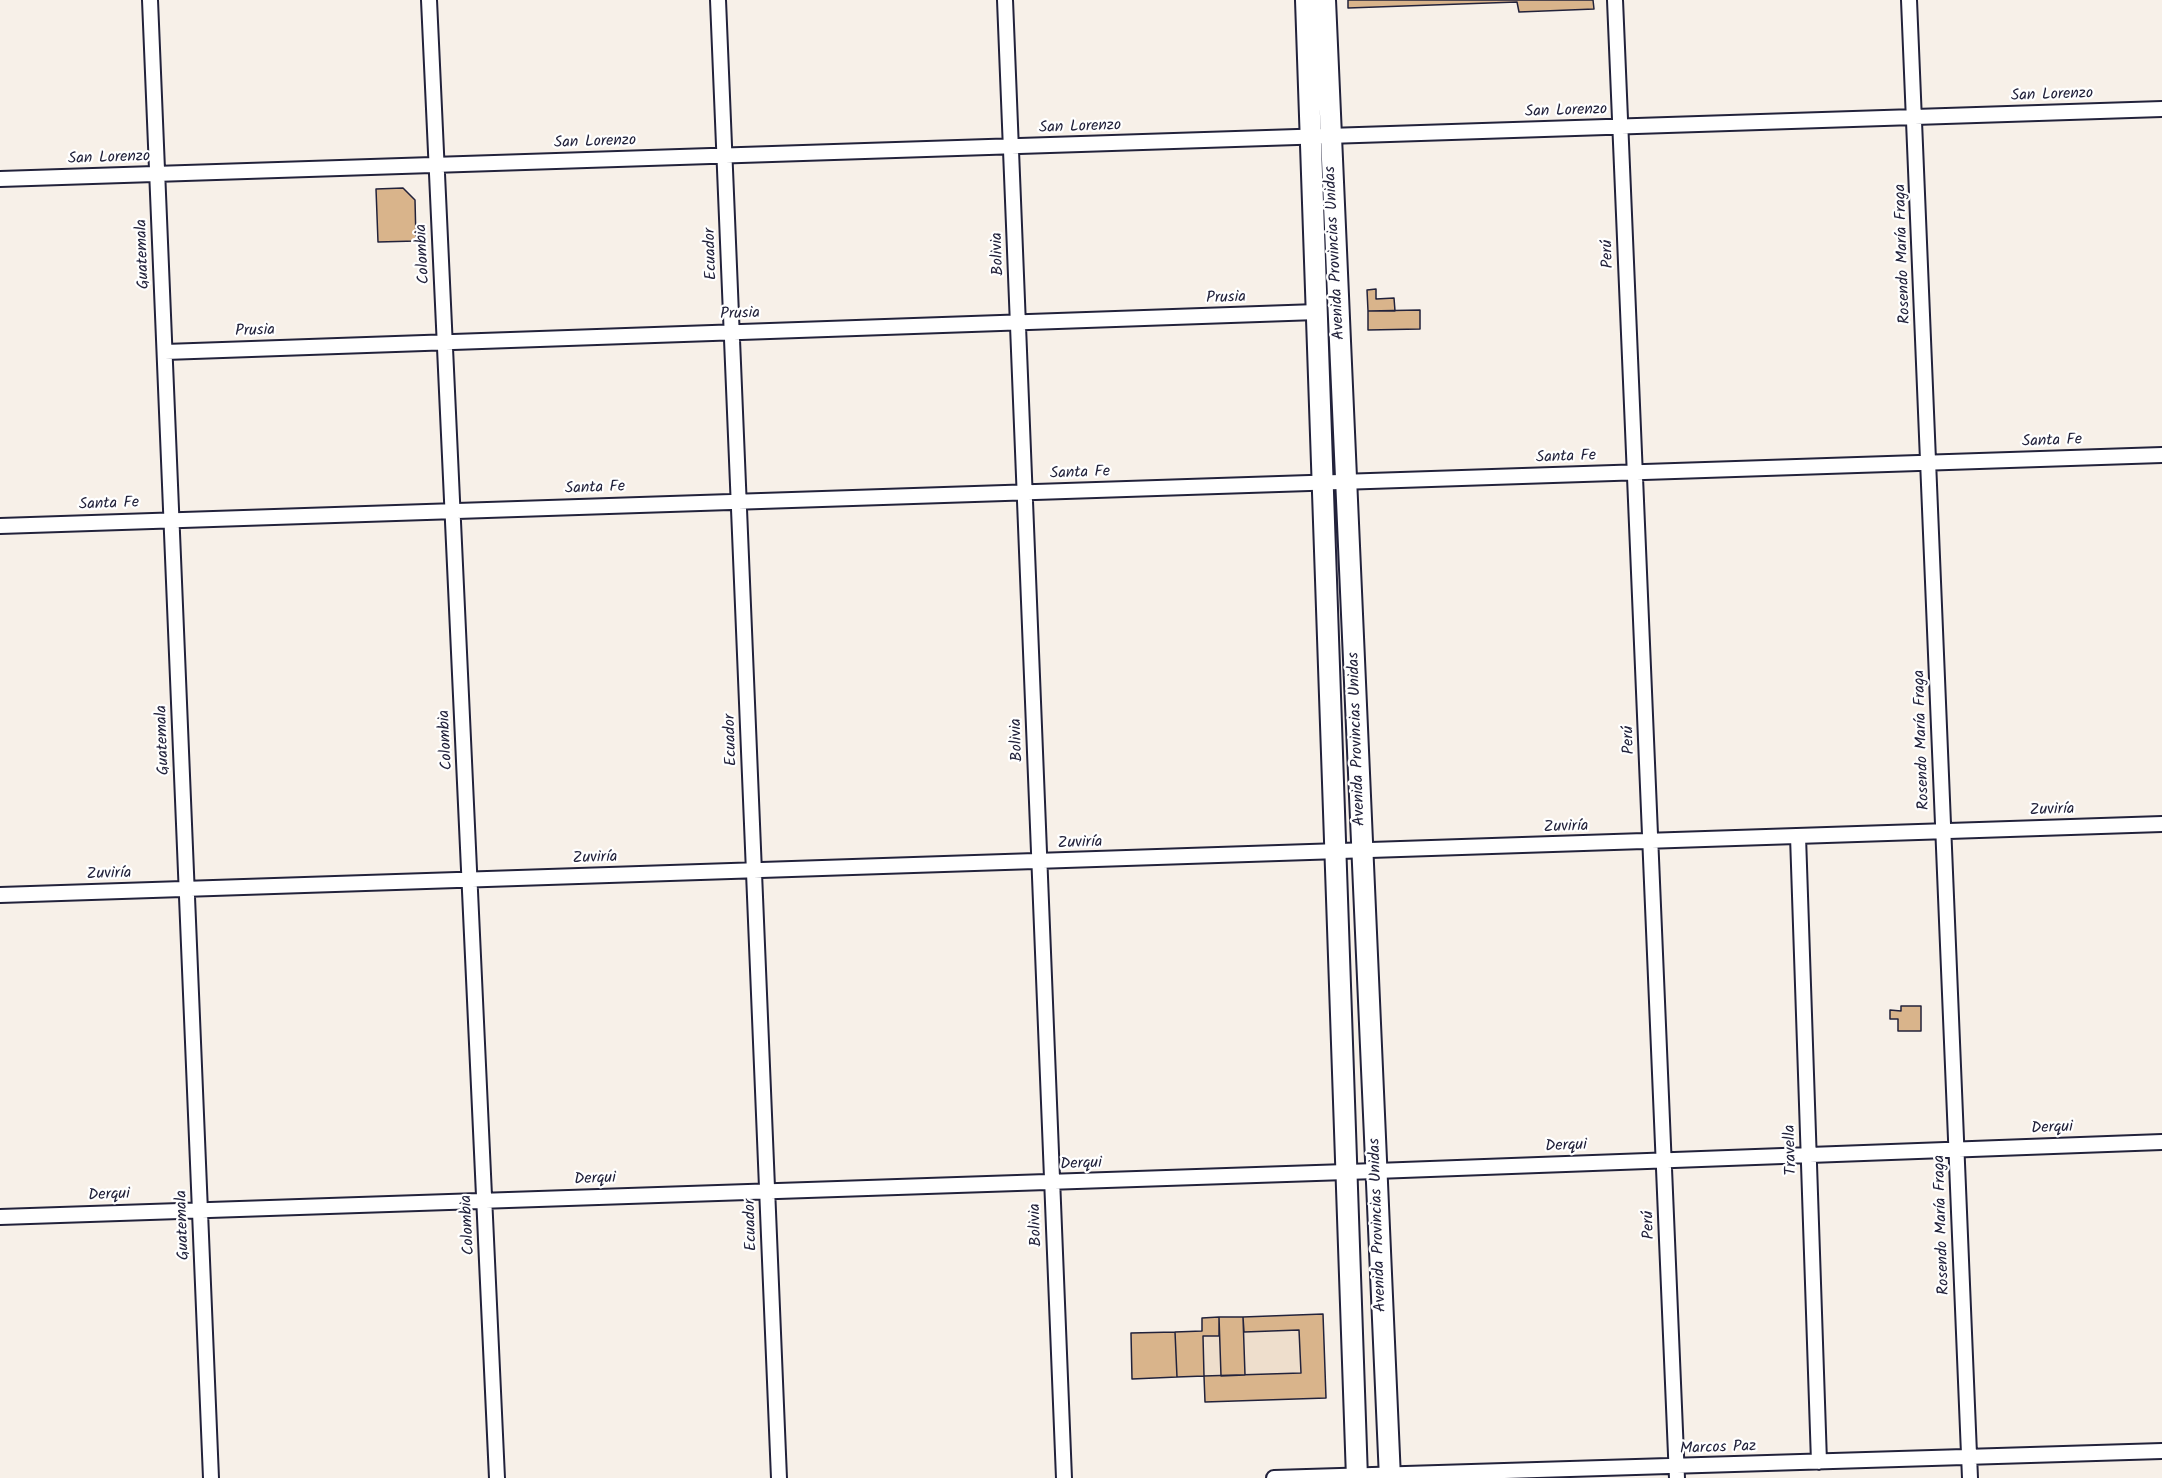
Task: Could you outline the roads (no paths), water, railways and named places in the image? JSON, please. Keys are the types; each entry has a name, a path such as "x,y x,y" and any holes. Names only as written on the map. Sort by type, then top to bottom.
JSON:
{"main road":[{"name":"Avenida Provincias Unidas","path":"1306,0 1357,1477"},
{"name":"Avenida Provincias Unidas","path":"1325,0 1389,1476"}],"street":[{"name":"Guatemala","path":"150,0 211,1478"},
{"name":"Colombia","path":"429,0 497,1478"},
{"name":"Ecuador","path":"718,0 779,1478"},
{"name":"Bolivia","path":"1005,0 1064,1478"},
{"name":"Perú","path":"1615,0 1676,1472"},
{"name":"Rosendo María Fraga","path":"1909,0 1970,1478"},
{"name":"San Lorenzo","path":"0,180 2162,109"},
{"name":"Prusia","path":"165,352 1317,312"},
{"name":"Santa Fe","path":"0,526 2162,455"},
{"name":"Zuviría","path":"0,895 2162,824"},
{"name":"Travella","path":"1798,836 1819,1462"},
{"name":"Derqui","path":"0,1217 2162,1142"},
{"name":"Marcos Paz","path":"1274,1478 1676,1472 1819,1462 2162,1451"}]}
